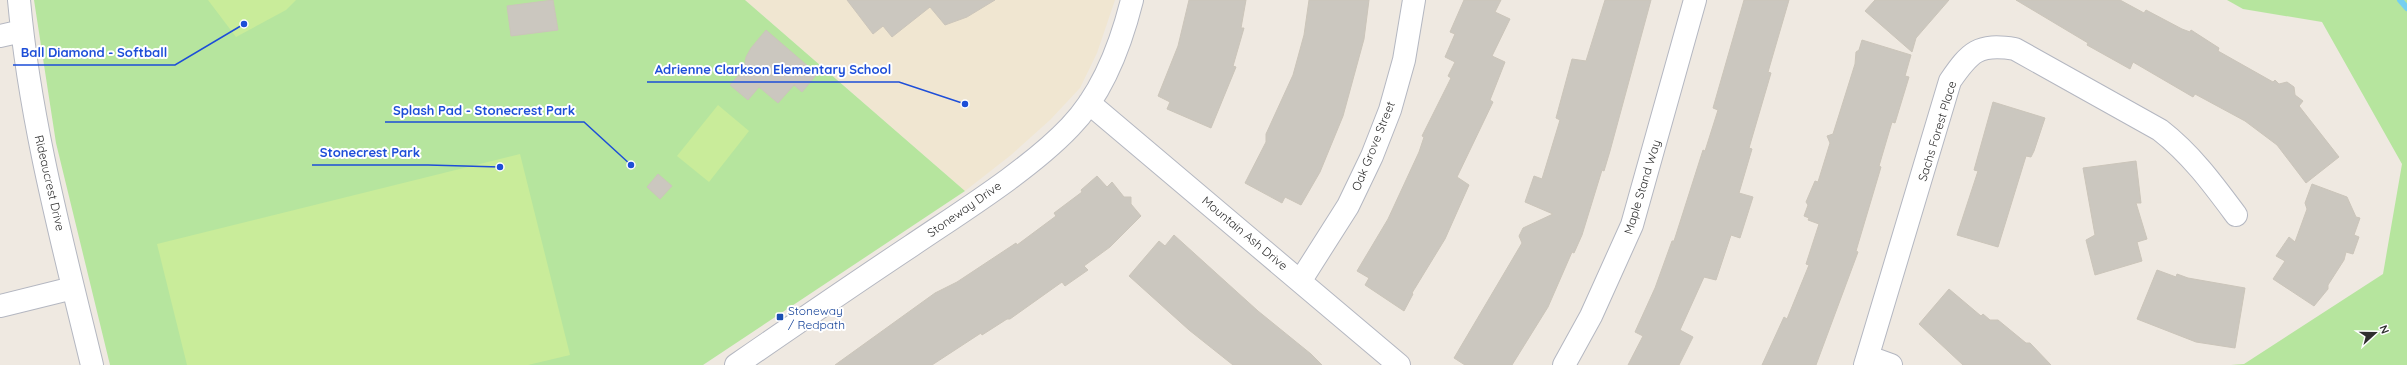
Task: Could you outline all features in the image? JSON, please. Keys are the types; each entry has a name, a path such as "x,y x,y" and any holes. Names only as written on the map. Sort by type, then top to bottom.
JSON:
{"street":[{"name":"Rideaucrest Drive","path":"19,0 22,31 38,129 73,288 92,365"},
{"name":"Stoneway Drive","path":"736,365 1016,173 1071,126 1089,103 1109,65 1126,22 1132,0"},
{"name":"Oak Grove Street","path":"1301,280 1348,206 1372,156 1390,110 1404,60 1414,0"},
{"name":"Maple Stand Way","path":"1564,365 1590,316 1632,225 1695,0"},
{"path":"0,36 22,31"},
{"name":"Sachs Forest Place","path":"1867,361 1950,81 1964,61 1975,51 1995,45 2015,48 2160,130 2182,147 2195,161 2236,215"},
{"name":"Mountain Ash Drive","path":"1089,103 1301,280 1399,365"},
{"path":"0,306 73,288"},
{"path":"1867,361 1891,365"}],"shaded area":[{"path":"745,0 1115,0 1097,53 1080,88 1050,120 1011,155 965,191"}],"green space":[{"path":"34,0 745,0 965,191 703,365 110,365 56,143"},
{"path":"208,0 296,0 286,10 236,37"},
{"path":"2227,0 2407,0 2407,365 2231,365 2244,364 2383,274 2402,164 2322,22 2243,9"},
{"path":"718,105 749,131 709,182 677,156"},
{"path":"520,154 570,355 528,365 187,365 157,244"}],"building":[{"path":"553,0 558,30 511,36 507,6"},
{"path":"847,0 995,0 967,17 945,25 930,7 892,37 883,26 873,34"},
{"path":"1189,0 1246,0 1241,28 1244,28 1233,66 1236,67 1211,128 1167,109 1170,102 1158,96 1178,46"},
{"path":"1309,0 1369,0 1364,39 1343,116 1320,172 1301,205 1285,197 1282,203 1245,183 1266,142 1266,134 1293,75 1304,35"},
{"path":"1464,0 1501,0 1495,12 1510,19 1492,56 1505,62 1490,100 1493,102 1457,177 1469,185 1445,239 1412,293 1413,294 1404,311 1365,285 1369,278 1357,271 1388,219 1419,152 1424,137 1422,136 1451,78 1448,76 1455,62 1445,57 1455,34 1450,32"},
{"path":"1605,0 1651,0 1610,151 1604,171 1602,170 1582,235 1574,253 1572,252 1548,307 1512,365 1465,365 1454,358 1522,243 1519,236 1523,228 1553,214 1525,202 1534,176 1542,179 1560,120 1556,118 1572,59 1586,61"},
{"path":"1744,0 1789,0 1768,72 1771,73 1749,148 1752,149 1739,193 1753,197 1740,238 1731,235 1716,280 1704,277 1680,330 1693,337 1679,365 1628,365 1643,336 1635,332 1655,288 1672,241 1674,241 1703,150 1705,151 1718,110 1713,108"},
{"path":"1875,0 1949,0 1916,38 1912,52 1865,11"},
{"path":"2016,0 2120,0 2144,13 2146,10 2182,29 2190,32 2191,30 2219,48 2218,51 2273,82 2275,80 2279,84 2287,82 2294,87 2295,95 2303,101 2299,106 2339,157 2306,183 2277,145 2245,121 2195,94 2193,97 2133,62 2130,69 2087,45 2088,43"},
{"path":"766,30 817,74 802,92 794,85 778,103 759,87 748,100 730,85 744,69 746,57 751,48"},
{"path":"1862,40 1911,55 1905,76 1909,77 1895,123 1892,122 1879,166 1881,167 1856,251 1858,252 1816,365 1762,365 1784,317 1787,319 1809,265 1806,264 1819,224 1808,220 1809,218 1804,216 1808,205 1806,202 1815,181 1818,182 1830,143 1827,136 1833,134 1855,64 1856,52 1859,50"},
{"path":"1993,102 2045,118 2031,157 2026,156 1998,247 1957,235 1978,171 1974,170"},
{"path":"2136,161 2141,203 2136,203 2147,239 2137,242 2142,261 2095,275 2086,240 2095,235 2083,168"},
{"path":"658,174 672,186 660,199 647,187"},
{"path":"1097,176 1107,187 1112,182 1124,197 1131,197 1131,204 1141,216 1110,247 1084,266 1088,270 1065,286 1062,282 1010,319 1007,319 982,335 981,333 932,365 835,365 935,293 957,282 1016,243 1017,245 1056,216 1054,213 1082,192 1081,190"},
{"path":"2312,184 2347,197 2356,217 2360,218 2354,235 2359,237 2353,254 2346,252 2344,260 2328,285 2328,289 2314,306 2273,279 2285,261 2276,256 2289,237 2295,242 2307,209 2305,203"},
{"path":"1174,235 1258,311 1311,354 1322,365 1233,365 1189,330 1129,276 1159,241 1165,246"},
{"path":"2157,270 2176,277 2177,274 2188,278 2245,288 2235,348 2196,342 2137,319"},
{"path":"1949,289 1981,316 1983,314 1990,320 1998,320 2026,343 2030,343 2051,365 1963,365 1919,324"}],"waterway":[{"path":"2400,0 2407,8"}],"place":[{"name":"Ball Diamond - Softball","path":"244,24"},
{"name":"Adrienne Clarkson Elementary School","path":"965,104"},
{"name":"Splash Pad - Stonecrest Park","path":"631,165"},
{"name":"Stonecrest Park","path":"500,167"},
{"name":"Stoneway / Redpath","path":"780,317"}]}
